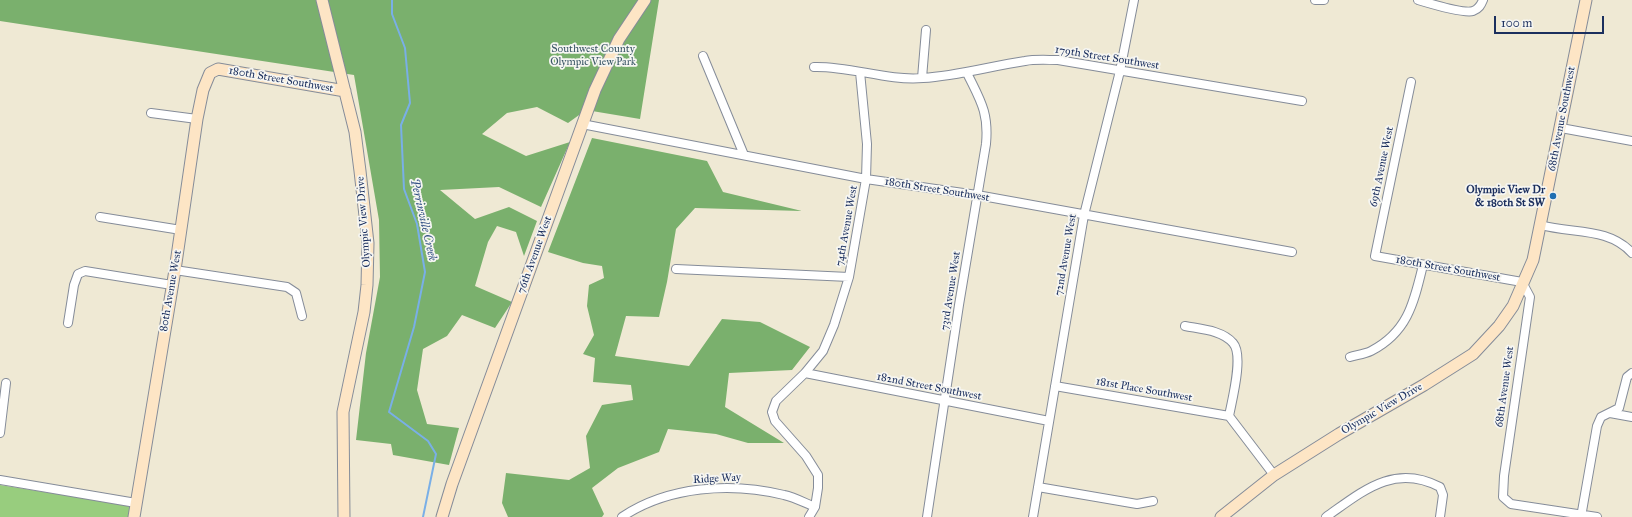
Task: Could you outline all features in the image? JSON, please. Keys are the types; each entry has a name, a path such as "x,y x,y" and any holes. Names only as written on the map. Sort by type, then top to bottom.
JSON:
{"main road":[{"name":"Olympic View Drive","path":"322,0 355,132 368,243 368,272 362,326 343,406 342,432 344,517"},
{"name":"76th Avenue West","path":"442,517 452,484 595,90 619,39 645,0"},
{"name":"68th Avenue Southwest","path":"1522,282 1533,260 1541,225 1586,0"},
{"name":"180th Street Southwest","path":"216,70 218,69 345,91"},
{"name":"80th Avenue West","path":"134,517 175,270 197,119 203,90 210,73 216,70"},
{"name":"Olympic View Drive","path":"1221,517 1274,475 1339,434 1424,385 1473,354 1500,326 1513,306 1522,282"}],"street":[{"name":"72nd Avenue West","path":"1033,517 1084,215 1120,71 1134,0"},
{"path":"1315,0 1324,0"},
{"path":"1418,0 1437,6 1471,12 1480,8 1483,0"},
{"path":"922,78 926,30"},
{"path":"703,56 744,155"},
{"name":"179th Street Southwest","path":"814,67 830,67 889,78 922,78 967,73 1026,61 1058,60 1302,101"},
{"name":"74th Avenue West","path":"815,507 818,488 818,475 806,456 775,421 772,412 776,400 805,373 823,351 834,325 849,277 866,178 867,144 860,72"},
{"name":"73rd Avenue West","path":"927,517 988,126 984,108 967,73"},
{"name":"69th Avenue West","path":"1374,256 1410,82"},
{"path":"151,113 197,119"},
{"name":"180th Street Southwest","path":"582,124 866,178 977,196 1292,252"},
{"path":"1561,128 1632,141"},
{"path":"100,217 181,230"},
{"path":"1541,225 1602,235 1616,240 1632,253"},
{"name":"180th Street Southwest","path":"1374,256 1522,282"},
{"path":"1350,357 1371,351 1391,337 1405,322 1413,305 1423,265"},
{"path":"676,269 849,277"},
{"path":"175,270 287,287 296,293 302,316"},
{"path":"68,323 74,285 78,274 85,271 172,285"},
{"name":"68th Avenue West","path":"1522,282 1530,297 1504,476 1503,498 1511,504 1581,516"},
{"path":"1185,326 1210,331 1221,335 1234,343 1237,353 1237,378 1229,416 1274,475"},
{"name":"182nd Street Southwest","path":"805,373 1050,421"},
{"path":"1597,517 1581,516 1597,426 1601,417 1619,408 1628,377 1632,373"},
{"path":"0,433 6,383"},
{"name":"181st Place Southwest","path":"1055,386 1229,416"},
{"path":"1610,413 1632,417"},
{"path":"1326,517 1367,489 1385,480 1406,477 1427,480 1440,487 1443,495 1440,517"},
{"path":"0,480 136,503"},
{"path":"1038,487 1137,504 1153,501"},
{"name":"Ridge Way","path":"622,517 629,512 666,496 702,490 749,488 785,495 815,507"},
{"path":"809,517 815,507"}],"green space":[{"name":"Southwest County Olympic View Park","path":"0,0 659,0 640,119 586,110 568,123 537,107 507,113 482,134 526,156 570,142 541,207 499,187 440,190 475,219 509,207 537,221 524,256 516,232 497,226 488,242 475,286 512,302 495,328 462,315 447,336 423,349 417,390 427,424 459,428 449,465 393,455 391,444 356,440 366,353 380,277 379,220 354,75 0,21"},
{"path":"592,138 707,161 723,192 802,211 695,208 676,229 667,282 659,317 626,316 615,356 689,366 722,319 760,322 810,347 792,370 729,373 725,407 784,443 748,443 716,434 668,429 659,452 618,468 592,488 604,514 602,517 508,517 502,503 506,473 569,480 590,468 586,436 602,405 633,400 631,385 593,382 595,358 583,354 594,335 587,306 589,285 604,278 602,266 583,263 548,252"},
{"path":"0,485 133,506 131,517 0,517"}],"waterway":[{"name":"Perrinville Creek","path":"392,0 392,14 405,48 410,103 401,125 404,189 417,224 425,272 414,327 389,412 428,441 436,454 423,517"}],"place":[{"name":"Olympic View Dr & 180th St SW","path":"1553,196"}]}
